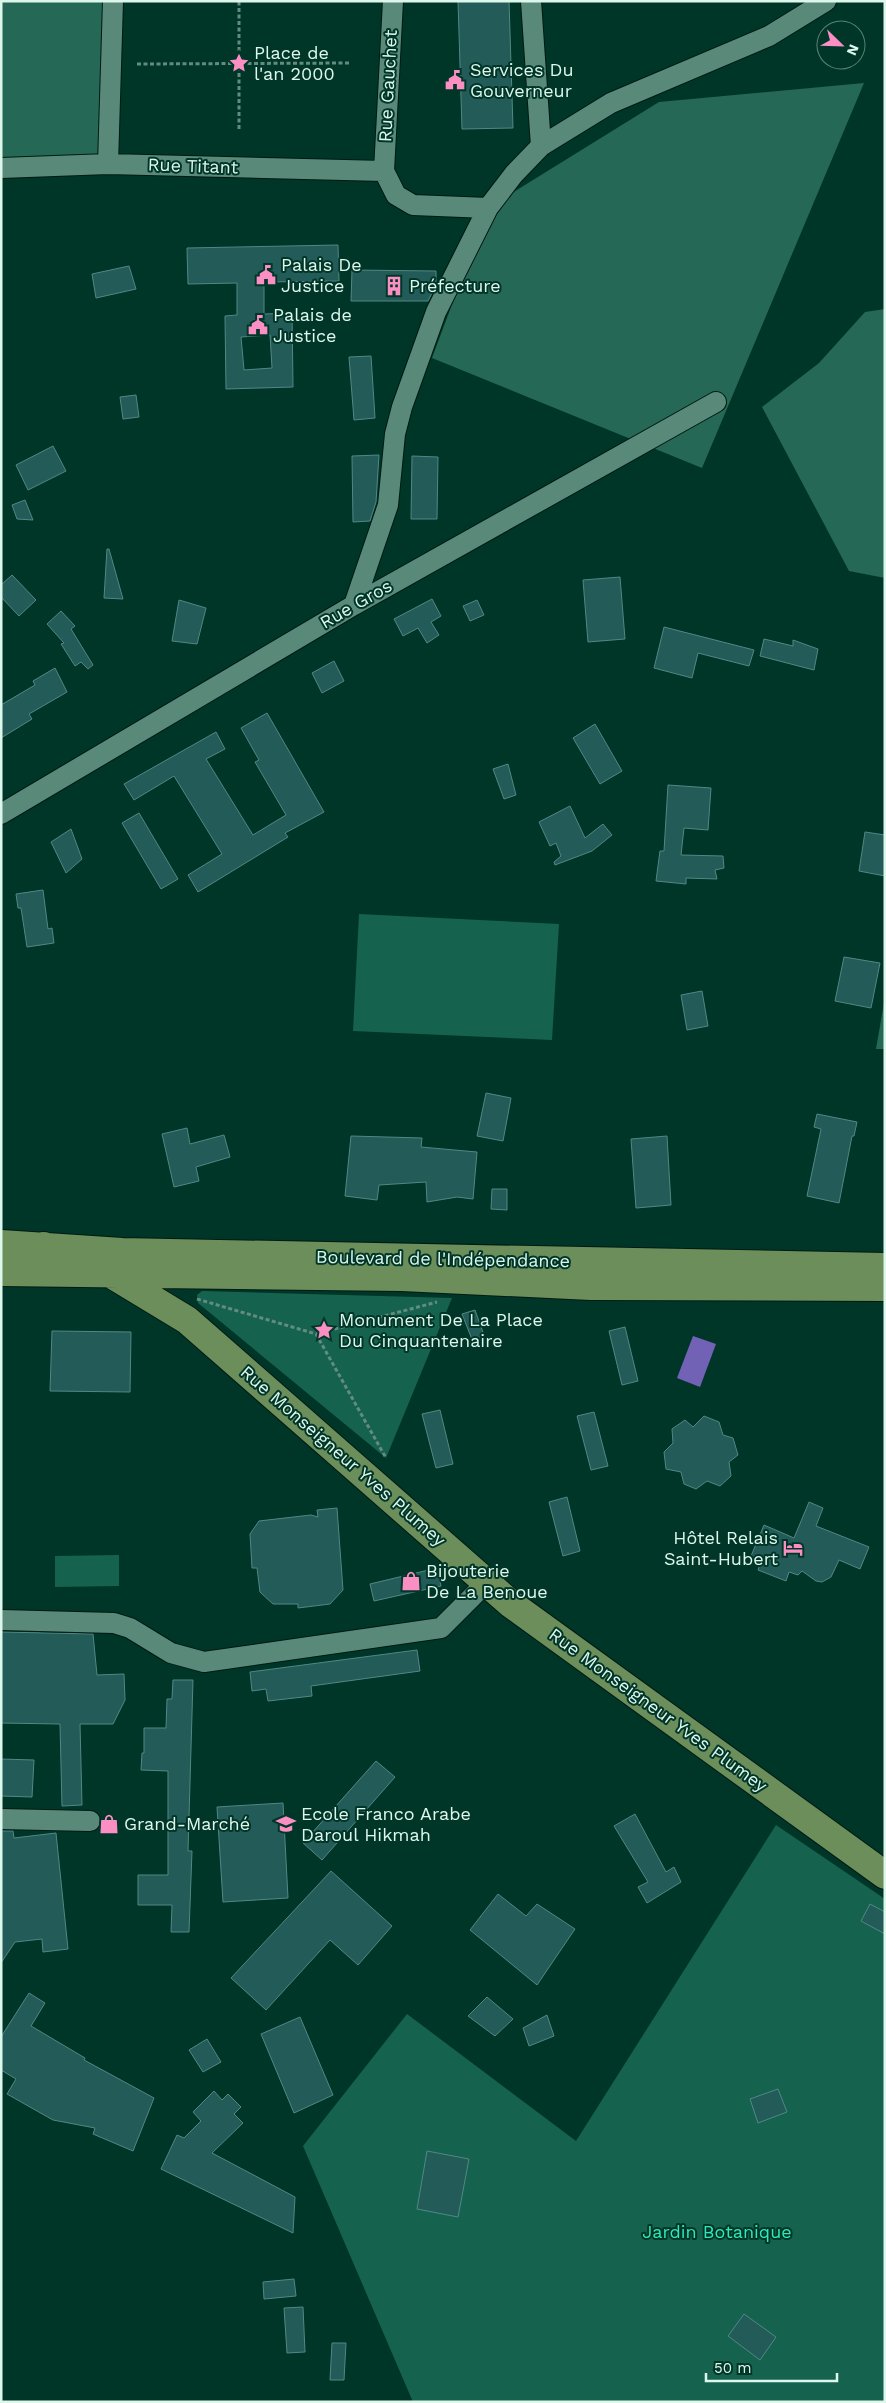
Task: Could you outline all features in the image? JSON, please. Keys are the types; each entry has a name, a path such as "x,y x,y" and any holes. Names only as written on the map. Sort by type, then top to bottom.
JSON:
{"main road":[{"name":"Boulevard de l'Indépendance","path":"1,1244 142,1252 885,1267"},
{"path":"44,1246 111,1274"},
{"name":"Boulevard de l'Indépendance","path":"1,1272 402,1277 592,1286 885,1287"},
{"name":"Rue Monseigneur Yves Plumey","path":"111,1274 187,1320 511,1604 885,1875"}],"street":[{"path":"108,164 113,1"},
{"name":"Rue Gauchet","path":"384,171 393,1"},
{"path":"531,1 541,146"},
{"path":"354,605 388,505 396,434 402,407 436,312 488,208 514,174 541,146 610,103 769,36 826,1"},
{"name":"Rue Titant","path":"1,168 108,164 384,171"},
{"path":"384,171 396,195 413,205 488,208"},
{"name":"Rue Gros","path":"1,814 354,605 716,402"},
{"path":"1,1620 114,1623 130,1628 171,1653 204,1662 441,1628 487,1582"},
{"path":"1,1819 90,1821"}],"path":[{"path":"239,1 239,129"},
{"path":"137,64 351,63"},
{"path":"197,1299 316,1334 443,1301"},
{"path":"316,1334 386,1458"}],"green space":[{"path":"1,1 113,1 108,164 1,167"},
{"path":"864,83 702,468 432,358 488,208 659,102"},
{"path":"885,309 885,578 849,571 762,407 819,363 865,312"},
{"path":"359,914 559,924 552,1040 353,1031"},
{"path":"885,997 885,1049 876,1049"},
{"path":"202,1291 452,1298 386,1458 198,1303 197,1295"},
{"path":"119,1555 119,1586 55,1587 55,1556"},
{"name":"Jardin Botanique","path":"776,1825 885,1899 885,2402 413,2402 303,2146 407,2014 576,2141"}],"shaded area":[{"path":"693,1336 716,1344 700,1387 677,1378"}],"building":[{"path":"458,1 509,1 513,128 462,129"},
{"name":"Palais de Justice","path":"338,245 339,281 264,282 264,314 292,313 293,387 226,389 225,316 237,315 237,283 188,284 187,248","holes":["270,335 272,368 244,370 241,337"]},
{"path":"129,266 136,289 96,298 92,274"},
{"name":"Préfecture","path":"352,270 436,271 436,285 428,301 351,301"},
{"path":"371,356 375,418 354,420 349,357"},
{"path":"136,395 139,417 123,419 120,397"},
{"path":"53,446 66,471 28,490 16,465"},
{"path":"379,455 376,502 370,521 353,522 352,456"},
{"path":"412,456 438,457 437,519 411,519"},
{"path":"25,500 33,520 17,519 12,505"},
{"path":"107,549 109,549 123,599 104,598"},
{"path":"12,575 36,600 19,616 1,597 1,585"},
{"path":"620,577 625,639 588,642 583,580"},
{"path":"432,599 441,616 431,622 439,635 427,643 418,628 403,636 394,619"},
{"path":"179,600 206,608 197,644 172,641"},
{"path":"477,600 484,615 470,621 463,606"},
{"path":"61,611 75,626 71,629 93,665 88,669 81,662 75,666 61,644 64,643 47,624"},
{"path":"664,627 754,650 749,666 698,653 692,678 654,668"},
{"path":"764,639 793,646 793,640 818,649 814,670 760,656"},
{"path":"334,661 344,681 322,693 312,673"},
{"path":"55,668 67,692 29,714 32,719 1,738 1,705 35,685 33,681"},
{"path":"267,713 324,812 285,833 288,837 198,892 188,875 222,854 174,776 134,800 124,784 216,732 225,749 206,759 253,835 286,815 255,762 259,760 241,728"},
{"path":"595,724 622,771 600,784 573,738"},
{"path":"508,764 516,795 504,799 493,769"},
{"path":"668,785 711,788 708,830 684,828 681,855 723,856 724,868 715,870 717,879 686,878 686,884 656,881 660,851 664,851"},
{"path":"570,806 585,838 603,824 612,835 592,851 555,865 554,862 561,856 556,843 550,846 539,822"},
{"path":"139,813 178,879 161,889 122,823"},
{"path":"71,829 82,859 66,873 51,842"},
{"path":"865,832 885,835 885,876 859,871"},
{"path":"43,890 48,929 52,928 54,943 27,947 21,908 18,908 16,894"},
{"path":"844,957 880,963 871,1008 835,1001"},
{"path":"702,991 708,1026 687,1030 681,995"},
{"path":"486,1093 511,1098 503,1141 477,1136"},
{"path":"817,1114 857,1122 854,1136 852,1136 839,1203 807,1196 821,1129 814,1127"},
{"path":"187,1128 190,1144 224,1135 230,1157 196,1167 199,1181 174,1187 162,1134"},
{"path":"351,1136 422,1138 421,1147 477,1152 473,1199 457,1197 427,1202 426,1182 379,1185 377,1200 345,1196"},
{"path":"667,1136 671,1205 636,1208 631,1139"},
{"path":"492,1189 507,1189 507,1210 491,1209"},
{"path":"475,1310 485,1338 473,1342 462,1314"},
{"path":"625,1327 638,1381 622,1385 609,1331"},
{"path":"52,1331 131,1332 130,1392 50,1391"},
{"path":"440,1410 453,1464 436,1468 422,1414"},
{"path":"594,1412 608,1466 591,1470 577,1416"},
{"path":"704,1416 719,1422 723,1435 733,1438 738,1455 729,1462 731,1476 720,1486 707,1481 696,1489 684,1484 681,1472 666,1469 664,1452 673,1443 672,1429 685,1420 693,1427"},
{"path":"567,1497 580,1551 563,1556 549,1502"},
{"path":"809,1502 823,1508 816,1526 869,1547 860,1569 839,1560 831,1577 822,1582 816,1581 802,1571 798,1575 789,1572 786,1581 758,1570 761,1561 751,1556 764,1525 794,1538"},
{"path":"337,1508 343,1590 330,1604 298,1608 298,1604 273,1604 260,1592 257,1568 252,1568 250,1534 259,1521 311,1515 318,1517 317,1510"},
{"path":"437,1568 441,1586 374,1601 370,1584"},
{"path":"1,1632 93,1634 97,1675 124,1674 125,1700 113,1724 80,1724 82,1805 62,1806 60,1724 1,1723"},
{"path":"417,1650 420,1671 311,1686 312,1696 268,1701 266,1689 252,1691 250,1672"},
{"path":"173,1680 193,1680 188,1851 192,1851 189,1932 171,1932 172,1905 138,1905 138,1875 168,1875 168,1771 141,1770 142,1753 144,1753 144,1728 166,1728 167,1699 172,1699"},
{"path":"1,1759 34,1760 32,1797 1,1796"},
{"path":"376,1761 395,1777 322,1860 303,1843"},
{"path":"283,1803 288,1898 223,1902 217,1807"},
{"path":"635,1814 666,1872 674,1867 681,1882 647,1903 638,1887 648,1882 614,1826"},
{"path":"1,1831 13,1831 14,1838 56,1833 68,1949 43,1952 42,1939 15,1942 1,1963"},
{"path":"331,1871 392,1926 358,1965 330,1940 266,2010 231,1978"},
{"path":"498,1894 526,1916 537,1904 575,1929 537,1985 470,1930"},
{"path":"870,1904 885,1912 885,1934 861,1921"},
{"path":"29,1993 45,2003 31,2026 85,2058 84,2060 154,2098 133,2151 93,2134 95,2128 53,2120 7,2094 16,2079 1,2070 1,2037"},
{"path":"487,1997 513,2019 495,2036 468,2016"},
{"path":"547,2015 554,2036 529,2046 523,2028"},
{"path":"300,2017 333,2095 294,2113 261,2034"},
{"path":"207,2039 221,2062 203,2072 189,2050"},
{"path":"778,2089 787,2112 758,2123 750,2099"},
{"path":"214,2091 222,2100 228,2094 241,2107 234,2114 243,2123 212,2153 295,2197 293,2233 161,2169 177,2135 184,2138 201,2121 193,2112"},
{"path":"427,2151 469,2159 458,2217 417,2209"},
{"path":"294,2279 296,2296 264,2299 263,2282"},
{"path":"303,2307 305,2352 287,2353 284,2308"},
{"path":"744,2314 776,2337 760,2360 728,2336"},
{"path":"332,2343 346,2343 344,2380 330,2380"}],"place":[{"name":"Place de l'an 2000","path":"239,63"},
{"name":"Services Du Gouverneur","path":"455,80"},
{"name":"Palais De Justice","path":"266,275"},
{"name":"Préfecture","path":"394,286"},
{"name":"Palais de Justice","path":"258,325"},
{"name":"Monument De La Place Du Cinquantenaire","path":"324,1330"},
{"name":"Hôtel Relais Saint-Hubert","path":"793,1548"},
{"name":"Bijouterie De La Benoue","path":"411,1581"},
{"name":"Grand-Marché","path":"109,1824"},
{"name":"Ecole Franco Arabe Daroul Hikmah","path":"286,1824"}]}
